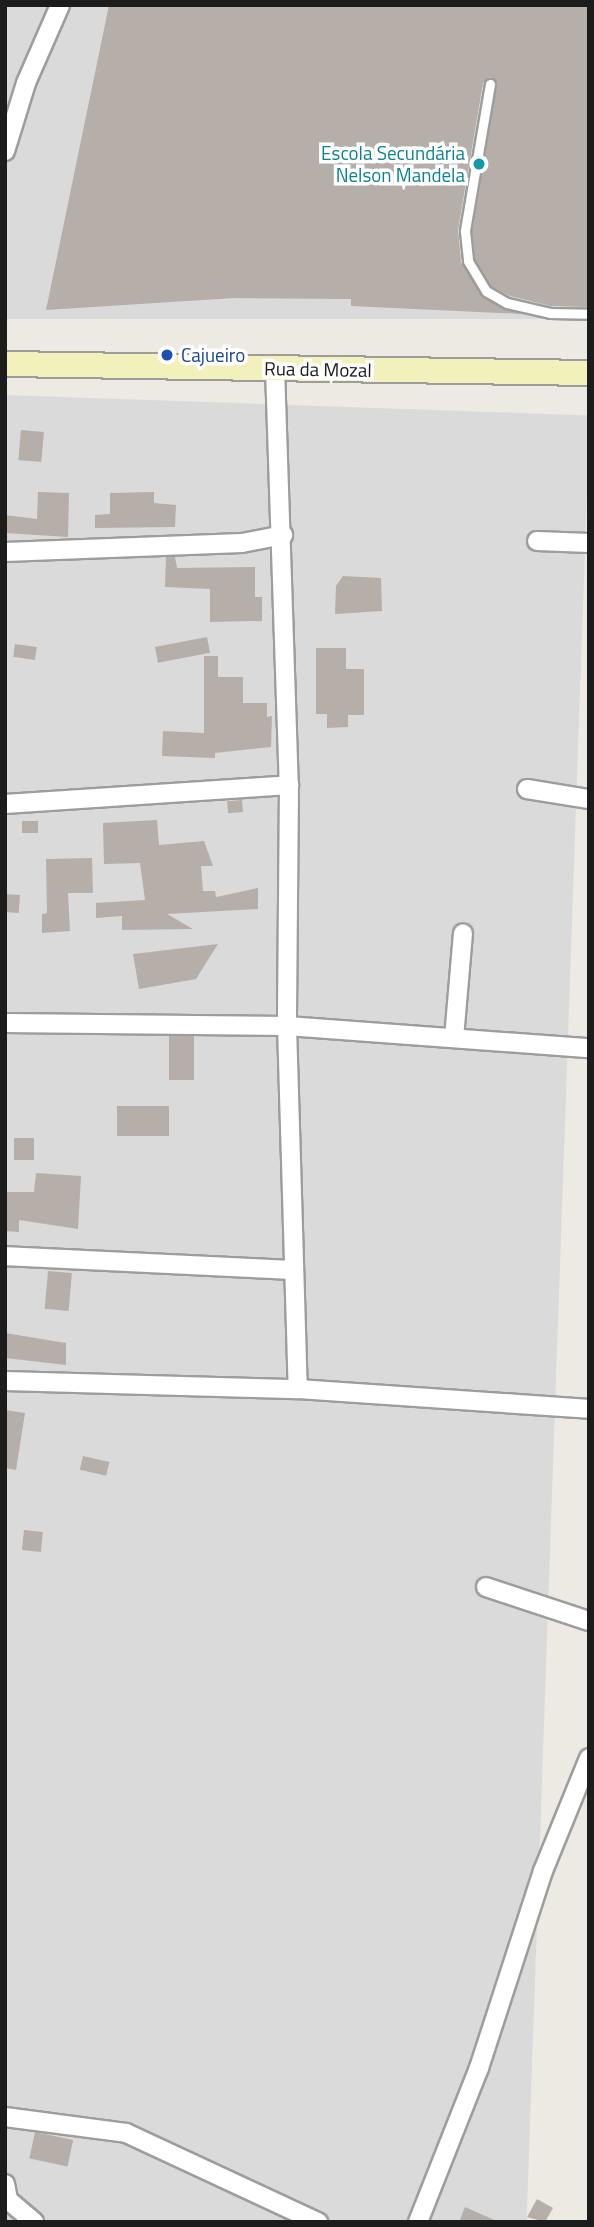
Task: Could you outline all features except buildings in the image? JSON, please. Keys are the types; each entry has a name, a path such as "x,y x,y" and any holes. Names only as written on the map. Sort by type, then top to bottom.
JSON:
{"main road":[{"name":"Rua da Mozal","path":"5,364 589,373"}],"street":[{"path":"5,152 26,83 60,5"},
{"path":"275,369 283,535 289,785 287,1026 298,1390"},
{"path":"5,552 242,543 283,535"},
{"path":"537,541 589,543"},
{"path":"5,804 289,785"},
{"path":"527,789 589,799"},
{"path":"454,1038 463,933"},
{"path":"5,1023 287,1026 589,1048"},
{"path":"5,1256 294,1270"},
{"path":"5,1381 298,1390 589,1409"},
{"path":"486,1587 589,1621"},
{"path":"418,2222 479,2068 543,1871 589,1758"},
{"path":"5,2116 126,2133 318,2222"},
{"path":"5,2184 8,2200 34,2222"}],"lane":[{"path":"490,85 465,231 468,261 486,290 507,303 550,313 589,314"}],"shaded area":[{"path":"5,5 589,5 589,319 5,319"},
{"path":"5,395 589,415 527,2222 5,2222"}],"place":[{"name":"Escola Secundária Nelson Mandela","path":"479,164"},
{"name":"Cajueiro","path":"167,355"}]}
